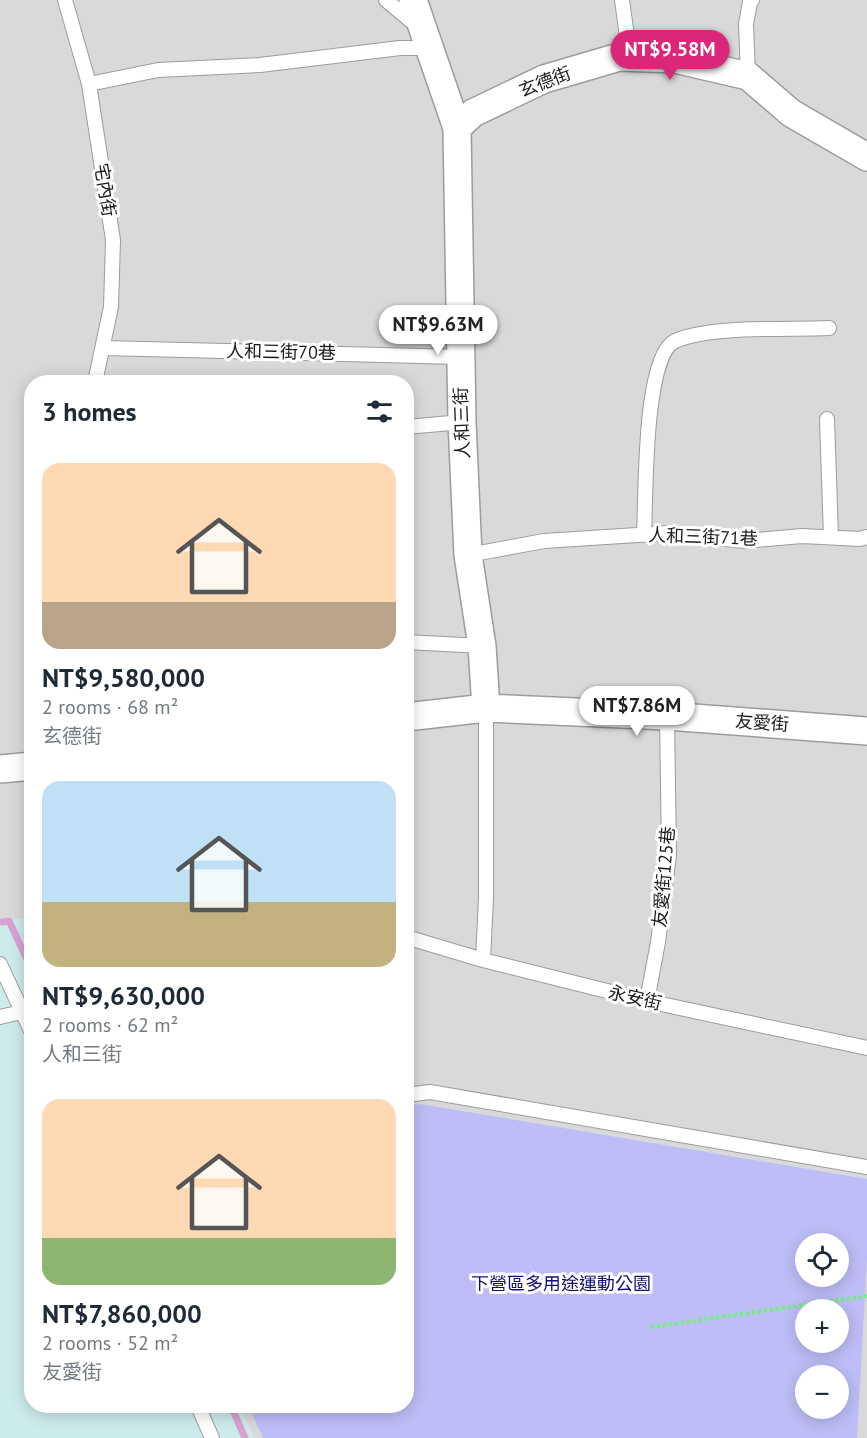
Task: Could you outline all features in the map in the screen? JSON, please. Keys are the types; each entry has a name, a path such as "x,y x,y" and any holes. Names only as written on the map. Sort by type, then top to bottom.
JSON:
{"street":[{"name":"人和三街","path":"413,0 457,128 460,357 468,555 482,646 486,708"},
{"name":"玄德街","path":"457,128 473,113 544,79 619,57 675,59 748,76 791,113 867,157"},
{"name":"友愛街","path":"414,716 486,708 667,716 867,731"},
{"path":"0,768 24,766"}],"lane":[{"name":"宅內街","path":"64,0 89,84 113,240 111,307 97,375"},
{"path":"386,0 428,40"},
{"path":"622,0 630,58"},
{"path":"748,76 746,24 750,2 753,0"},
{"path":"89,84 158,70 298,62 400,48 428,40"},
{"path":"644,535 651,392 659,361 673,342 711,332 829,328"},
{"name":"人和三街70巷","path":"103,348 460,357"},
{"path":"827,419 831,537"},
{"path":"414,426 462,422"},
{"name":"人和三街71巷","path":"468,555 544,541 668,533 745,541 802,536 867,537"},
{"path":"414,642 482,646"},
{"path":"483,960 486,897 486,708"},
{"name":"友愛街125巷","path":"647,1001 658,942 669,855 667,716"},
{"name":"永安街","path":"414,939 483,960 647,1001 867,1048"},
{"path":"0,964 24,1016"},
{"path":"0,1017 22,1012"},
{"path":"414,1094 430,1092 867,1167"},
{"path":"201,1413 212,1438"}],"path":[{"path":"651,1328 867,1296"}],"shaded area":[{"path":"0,0 867,0 867,1438 254,1438 242,1413 414,1413 414,375 24,375 24,918 0,922"},
{"path":"24,918 24,1413 242,1413 254,1438 0,1438 0,922"}],"green space":[{"name":"下營區多用途運動公園","path":"421,1104 867,1179 867,1260 857,1438 263,1438 251,1413 414,1413 414,1105"}],"waterway":[{"path":"2,922 9,921 24,953"},
{"path":"234,1413 245,1438"}]}
